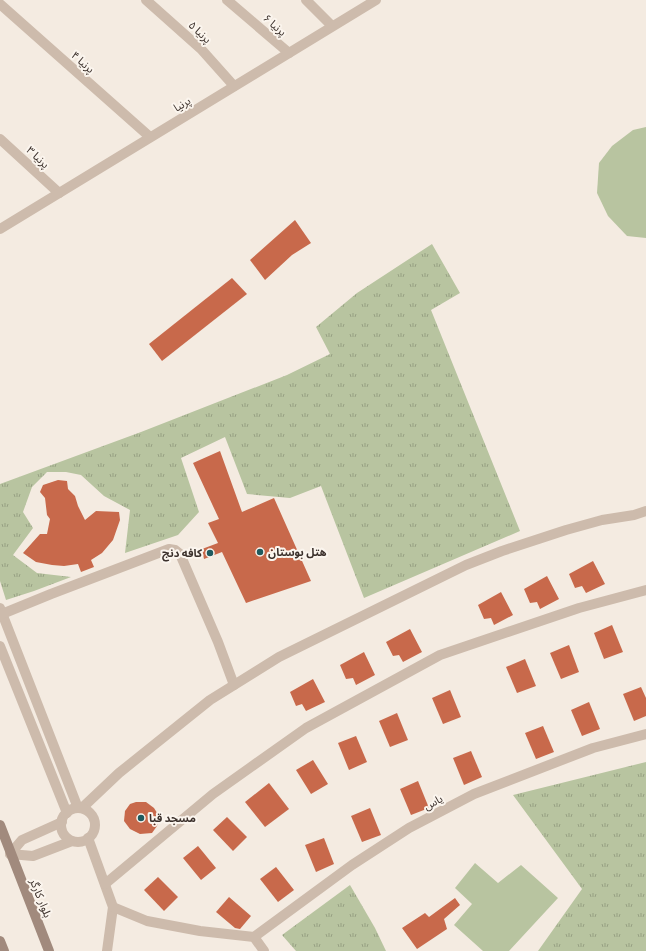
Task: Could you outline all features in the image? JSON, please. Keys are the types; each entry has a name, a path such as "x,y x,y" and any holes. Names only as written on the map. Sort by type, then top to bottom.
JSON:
{"main road":[{"name":"بلوار کارگر","path":"0,825 49,951"},
{"path":"0,941 4,951"}],"street":[{"name":"پرنیا ۵","path":"146,0 201,49 234,86"},
{"name":"پرنیا ۶","path":"227,0 289,53"},
{"path":"306,0 332,26"},
{"name":"پرنیا","path":"0,229 370,2"},
{"name":"پرنیا ۴","path":"0,4 150,138"},
{"name":"پرنیا ۳","path":"0,139 59,193"},
{"path":"10,854 22,840 62,822 67,813 80,808 119,773 210,700 279,657 466,565 528,542 566,530 602,520 634,515 646,511"},
{"path":"10,854 33,856 72,841 83,841 92,834 95,824 91,814 80,808 1,611 51,594 169,549 175,550 180,554 218,642 234,685"},
{"path":"105,884 213,794 306,728 440,655 580,608 646,590"},
{"path":"0,646 67,813"},
{"name":"یاس","path":"254,937 352,865 409,828 474,794 594,748 646,734"},
{"path":"62,822 64,833 67,838 72,841"},
{"path":"88,838 113,907 107,951"},
{"path":"113,907 147,921 200,931 254,937 264,951"}],"green space":[{"path":"646,127 646,238 627,236 608,216 597,193 599,163 612,146 633,130"},
{"path":"432,244 460,293 431,310 520,531 364,598 321,486 290,498 247,494 225,437 181,458 199,512 178,535 125,553 130,510 104,496 81,475 66,472 47,472 32,487 23,512 33,528 13,555 37,573 71,577 6,600 0,581 0,484 141,432 287,375 330,354 316,327 357,293"},
{"path":"646,762 646,951 538,951 582,889 513,795"},
{"path":"475,863 498,883 521,865 558,898 509,951 483,951 454,925 472,904 455,888"},
{"path":"350,885 375,928 386,951 296,951 282,935"}],"building":[{"path":"295,220 311,243 292,255 265,280 250,260"},
{"path":"232,278 247,294 162,361 149,344"},
{"name":"هتل بوستان","path":"220,451 242,512 274,498 311,581 246,603 222,552 204,559 202,549 218,543 208,523 219,519 193,463"},
{"path":"58,480 67,481 68,489 75,496 85,520 96,511 119,512 120,520 113,540 102,553 91,560 94,567 81,572 78,564 64,566 36,562 23,553 40,534 47,534 50,519 47,515 45,498 40,492 43,485"},
{"path":"593,561 605,584 586,593 582,586 575,588 569,574"},
{"path":"547,576 559,599 540,609 537,602 530,603 524,589"},
{"path":"501,592 513,615 494,625 491,618 484,619 478,605"},
{"path":"612,625 623,652 604,659 594,633"},
{"path":"410,629 422,652 403,662 399,655 393,656 386,642"},
{"path":"569,645 579,672 561,679 550,653"},
{"path":"364,652 375,675 356,685 353,678 346,679 340,665"},
{"path":"525,659 536,686 517,693 506,667"},
{"path":"313,679 325,702 306,711 302,704 296,706 290,692"},
{"path":"641,687 646,698 646,716 634,721 623,694"},
{"path":"450,690 461,717 443,724 432,698"},
{"path":"589,702 600,729 582,736 571,710"},
{"path":"397,713 408,740 390,747 379,721"},
{"path":"543,726 554,752 536,759 525,733"},
{"path":"356,736 367,762 349,770 338,743"},
{"path":"471,751 482,777 464,785 453,758"},
{"path":"313,760 328,784 311,794 296,770"},
{"path":"418,781 429,808 411,815 400,789"},
{"path":"269,783 289,809 265,827 245,802"},
{"name":"مسجد قبا","path":"136,802 146,802 154,808 159,816 157,826 152,833 140,834 130,829 124,821 125,811 130,804"},
{"path":"370,808 381,835 362,842 351,816"},
{"path":"227,817 247,837 233,851 213,830"},
{"path":"324,838 334,864 316,872 305,845"},
{"path":"198,846 216,868 201,880 183,858"},
{"path":"276,867 294,890 278,902 260,879"},
{"path":"158,877 178,897 164,911 144,890"},
{"path":"229,897 251,916 240,929 235,928 216,912"},
{"path":"455,898 460,905 444,919 447,929 417,949 402,928 425,913 429,917"}],"place":[{"name":"هتل بوستان","path":"260,552"},
{"name":"کافه دنج","path":"210,553"},
{"name":"مسجد قبا","path":"141,818"}]}
